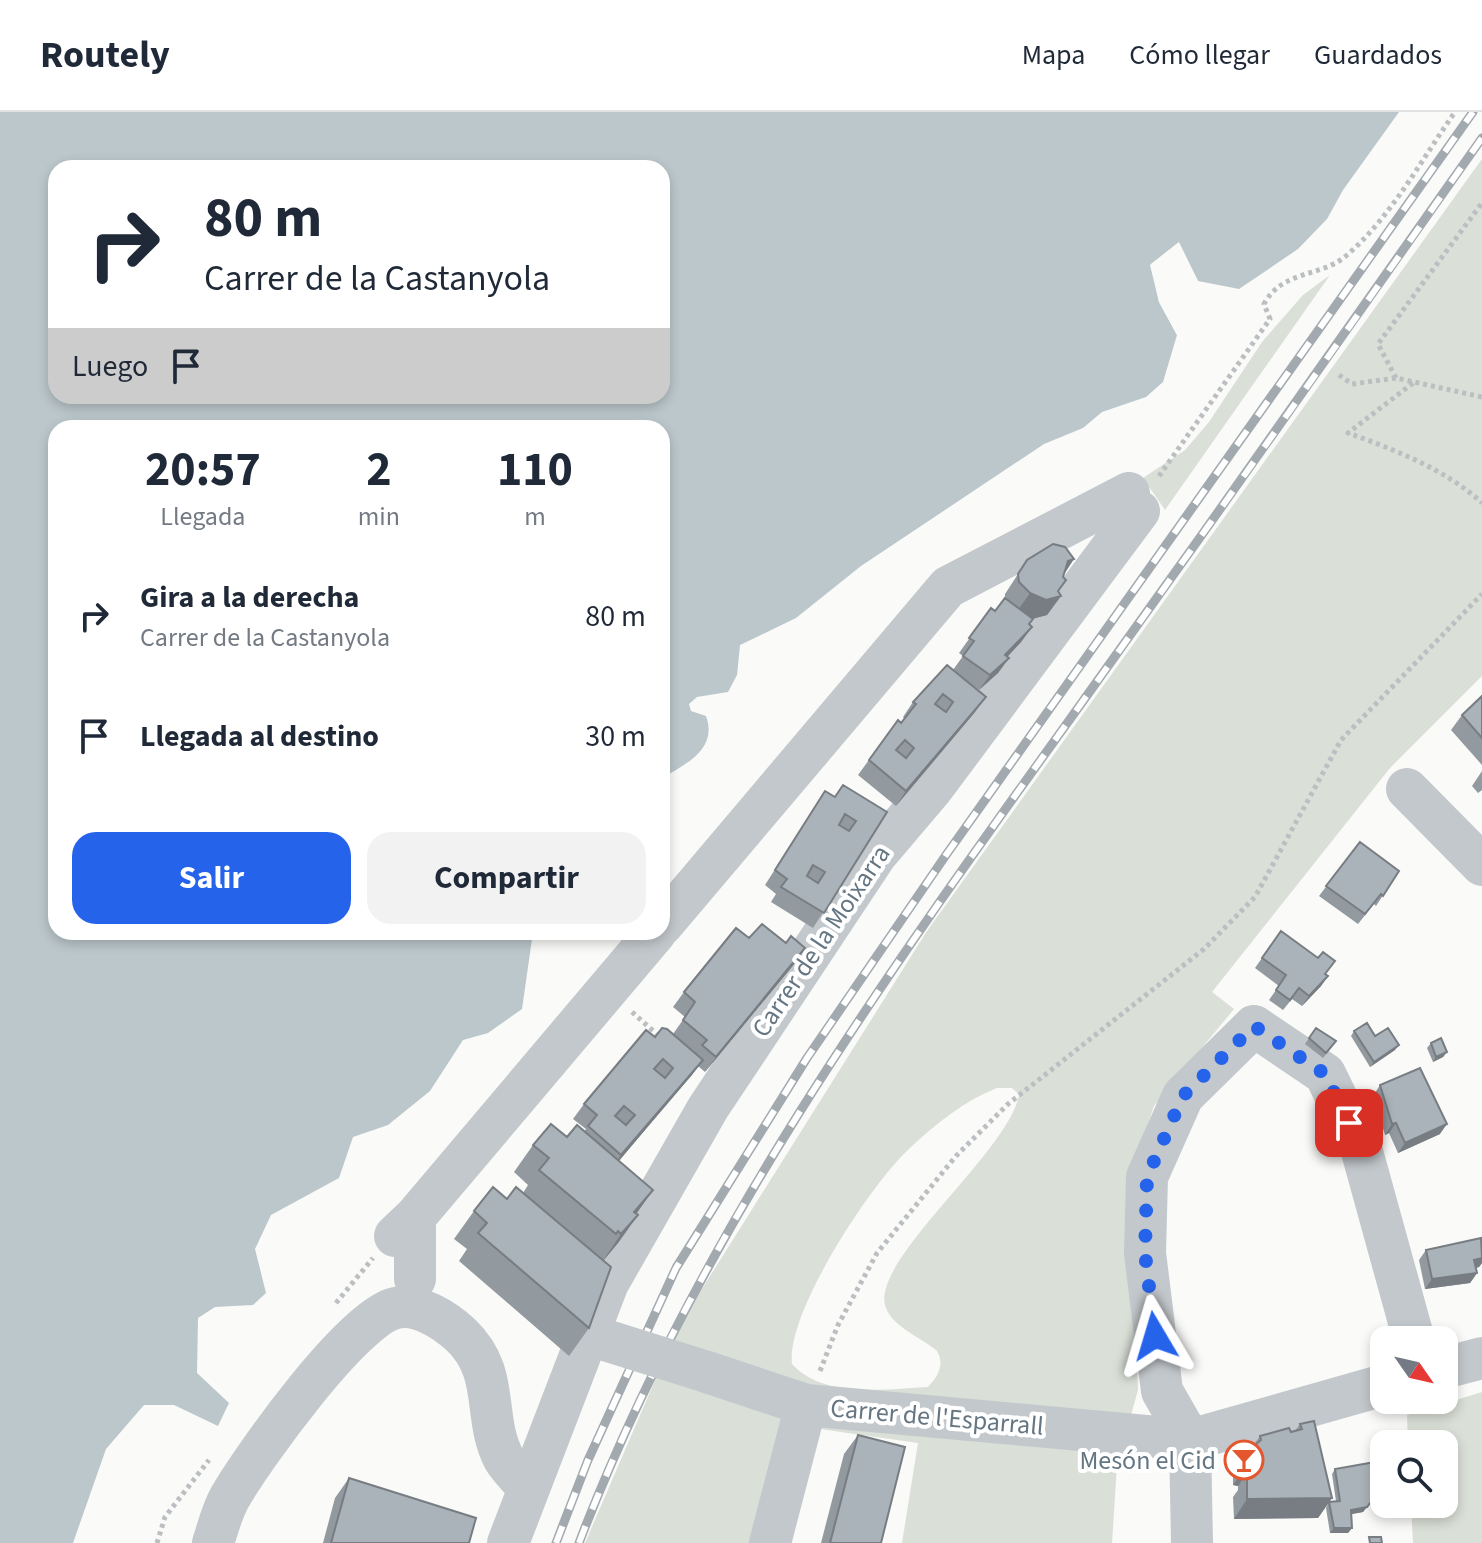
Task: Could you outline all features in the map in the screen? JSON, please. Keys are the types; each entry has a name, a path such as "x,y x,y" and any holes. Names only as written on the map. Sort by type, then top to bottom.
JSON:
{"street":[{"name":"Carrer de la Moixarra","path":"508,1543 527,1487 597,1337 608,1283 708,1108 876,855 932,789 1092,574 1070,540 1134,502"},
{"path":"670,916 948,587 1134,502"},
{"path":"1407,789 1482,865"},
{"path":"415,1279 405,1226 649,940"},
{"path":"1192,1543 1190,1440 1162,1391 1145,1253 1147,1177 1183,1096 1254,1026 1325,1074 1361,1148 1410,1326"},
{"path":"213,1543 229,1499 325,1366 373,1317 396,1308 414,1307 434,1316 461,1334 477,1354 488,1377 496,1430 504,1458 527,1487"},
{"name":"Carrer de l'Esparrall","path":"597,1337 806,1405 1190,1440 1370,1389"},
{"path":"1458,1364 1482,1358"},
{"path":"770,1543 806,1405"}],"path":[{"path":"1134,502 1154,482 1270,319 1264,304 1273,288 1345,257 1384,214 1455,112"},
{"path":"1396,378 1378,344 1482,203"},
{"path":"1339,375 1352,384 1396,378 1482,397"},
{"path":"1413,383 1348,433 1376,443 1466,488 1482,503"},
{"path":"806,1405 838,1325 877,1253 956,1156 1008,1104 1204,949 1255,897 1341,740 1482,594"},
{"path":"607,990 662,1038"}],"shaded area":[{"path":"0,112 1399,112 1343,190 1327,219 1298,249 1239,289 1198,281 1178,243 1151,264 1159,302 1177,335 1163,382 1146,397 1102,412 1083,428 1044,444 861,566 796,618 740,645 737,675 728,692 697,697 689,704 691,711 706,716 709,728 704,746 690,761 670,773 670,420 48,420 48,940 532,940 522,1009 488,1033 463,1040 430,1091 388,1125 353,1137 339,1178 271,1215 255,1249 266,1293 253,1305 215,1307 198,1318 197,1373 229,1403 218,1426 174,1405 144,1405 106,1449 73,1543 0,1543"},
{"path":"1482,159 1482,676 1390,768 1212,992 1234,1009 1154,1106 1137,1156 1130,1214 1138,1390 1117,1465 1112,1543 902,1543 918,1443 813,1428 783,1543 585,1543 678,1327 927,931","holes":["997,1088 1012,1088 1019,1094 1010,1117 992,1145 918,1235 898,1263 886,1288 886,1308 890,1315 901,1327 937,1351 940,1366 935,1379 928,1387 875,1390 838,1387 805,1375 792,1364 794,1341 803,1313 835,1249 875,1188 911,1147 951,1113"]},
{"path":"1330,275 1165,510 1143,478 1185,450 1209,422 1262,342 1303,295"},
{"path":"1482,1392 1482,1543 1413,1543 1412,1518 1458,1518 1458,1430 1408,1430 1407,1415 1458,1414 1458,1399"}],"pier":[{"path":"1179,242 1200,285 1195,283 1177,249 1155,266 1163,300 1180,333 1177,335 1159,302 1150,265"}],"building":[{"path":"1053,544 1065,547 1074,559 1068,561 1063,577 1066,580 1058,591 1061,596 1046,600 1030,593 1019,582 1018,574 1027,560"},
{"path":"1005,598 1033,619 1029,624 1032,627 1005,655 1009,658 990,675 963,656 974,641 969,638 991,608 995,611"},
{"path":"947,665 986,697 906,791 869,760 898,720 901,723 916,704 913,702","holes":["943,694 953,702 946,712 935,704","905,740 914,748 906,758 896,750"]},
{"path":"1482,696 1482,738 1462,715"},
{"path":"843,785 887,812 824,913 781,887 787,879 775,870 825,791 835,797","holes":["845,814 856,821 849,831 839,825","813,865 825,872 818,883 807,876"]},
{"path":"1360,842 1399,871 1383,896 1381,894 1365,914 1326,886"},
{"path":"762,924 786,943 791,936 805,948 716,1057 702,1045 707,1040 683,1020 695,1002 684,992 736,928 749,938"},
{"path":"1281,931 1318,958 1323,952 1335,961 1325,974 1328,976 1309,996 1299,988 1290,1000 1276,990 1286,975 1262,958"},
{"path":"1367,1023 1375,1036 1388,1028 1399,1045 1374,1062 1354,1031"},
{"path":"662,1028 667,1029 703,1060 621,1155 588,1126 597,1115 584,1104 646,1030 655,1037","holes":["663,1059 673,1068 665,1078 654,1069","624,1106 635,1115 626,1125 615,1116"]},
{"path":"1316,1028 1336,1041 1326,1053 1309,1038"},
{"path":"1441,1038 1447,1052 1436,1057 1431,1043"},
{"path":"1420,1068 1447,1124 1405,1143 1396,1123 1392,1124 1380,1085"},
{"path":"551,1124 567,1137 577,1125 653,1190 634,1212 638,1215 621,1234 618,1231 616,1234 539,1170 549,1158 533,1145"},
{"path":"493,1187 507,1199 516,1187 611,1267 589,1328 478,1233 487,1223 474,1211"},
{"path":"1481,1238 1482,1258 1474,1260 1477,1273 1432,1279 1426,1250"},
{"path":"1314,1421 1332,1498 1247,1499 1247,1478 1252,1477 1252,1466 1247,1465 1246,1453 1261,1440 1260,1436 1289,1428 1291,1432 1302,1429 1300,1424"},
{"path":"858,1435 905,1447 881,1543 830,1543"},
{"path":"1370,1463 1370,1503 1367,1507 1351,1510 1352,1528 1334,1528 1329,1502 1340,1501 1335,1469"},
{"path":"349,1478 476,1518 469,1543 331,1543"},
{"path":"1369,1537 1381,1537 1382,1543 1370,1543"}],"railway":[{"path":"556,1543 588,1460 676,1268 807,1058 946,855 1473,112"},
{"path":"579,1543 626,1430 680,1321 738,1214 801,1110 936,907 1482,138"}],"place":[{"name":"Mesón el Cid","path":"1244,1460"}],"route":[{"path":"1155,1336 1145,1253 1147,1177 1183,1096 1254,1026 1325,1074 1349,1123"}]}
